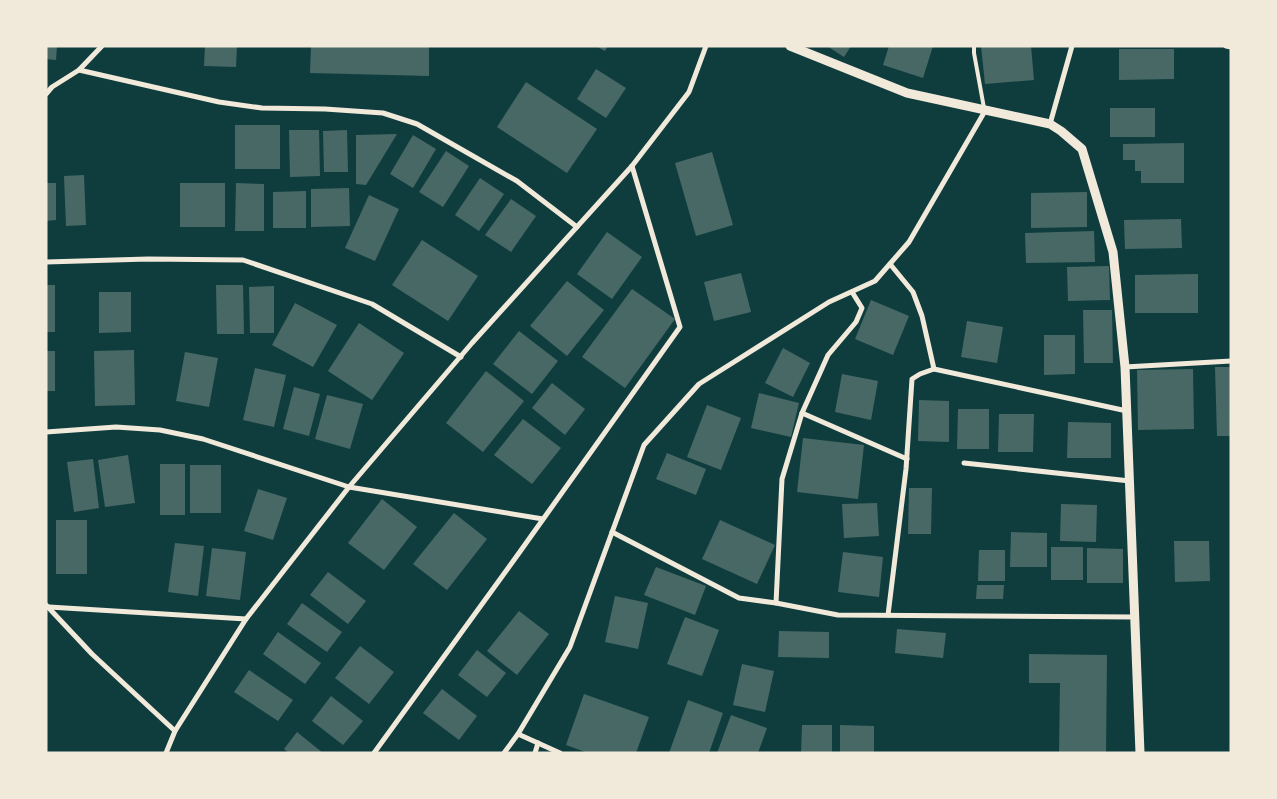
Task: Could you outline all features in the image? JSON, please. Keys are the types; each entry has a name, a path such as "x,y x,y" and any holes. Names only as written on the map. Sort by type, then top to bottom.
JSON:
{"street":[{"path":"46,94 49,86 80,70 102,46"},
{"path":"166,753 175,731 246,619 349,487 460,357 632,166 688,92 706,46"},
{"path":"790,46 907,93 1050,124 1082,149 1113,252 1125,367 1140,753"},
{"path":"1050,124 1072,46"},
{"path":"1226,46 1231,47"},
{"path":"80,70 219,102 262,108 325,109 383,114 417,124 517,181 577,227"},
{"path":"504,753 518,734 570,647 644,445 699,384 829,302 875,281 909,242 985,111"},
{"path":"374,753 680,327 632,166"},
{"path":"46,262 148,259 243,260 372,304 460,357"},
{"path":"890,264 913,292 922,316 934,370"},
{"path":"776,603 782,479 802,413 828,355 856,322 862,308 852,292"},
{"path":"1125,367 1231,360"},
{"path":"888,615 907,459 912,379 920,374 934,370 1127,411"},
{"path":"802,413 907,459"},
{"path":"46,432 116,427 160,430 203,439 349,487 543,519"},
{"path":"964,463 1130,481"},
{"path":"612,532 739,598 838,615 1135,617"},
{"path":"48,606 246,619"},
{"path":"48,606 92,654 175,731"},
{"path":"518,734 560,753"},
{"path":"535,753 538,743"}],"lane":[{"path":"974,46 985,111"}],"building":[{"path":"46,46 57,46 56,60 46,59"},
{"path":"205,46 237,46 236,67 204,66"},
{"path":"311,46 429,46 429,76 310,73"},
{"path":"596,46 608,46 605,51"},
{"path":"827,46 851,46 844,57"},
{"path":"889,46 933,46 923,78 883,65"},
{"path":"981,46 1031,46 1034,80 985,84"},
{"path":"1119,49 1174,49 1174,79 1119,80"},
{"path":"596,69 626,88 606,118 577,99"},
{"path":"526,82 597,129 567,173 497,127"},
{"path":"1110,108 1155,108 1155,137 1110,137"},
{"path":"235,125 280,125 280,169 235,169"},
{"path":"289,130 319,130 320,176 290,177"},
{"path":"347,130 348,172 324,172 323,131"},
{"path":"397,134 366,185 356,184 356,135"},
{"path":"413,135 436,149 413,188 390,174"},
{"path":"1184,143 1184,183 1141,183 1141,171 1135,171 1135,160 1123,160 1123,144"},
{"path":"446,151 469,166 443,207 419,192"},
{"path":"712,152 733,225 696,236 675,163"},
{"path":"84,175 86,225 66,226 64,176"},
{"path":"480,178 504,194 479,231 455,215"},
{"path":"46,183 56,183 56,220 46,221"},
{"path":"180,183 225,183 225,227 180,227"},
{"path":"236,183 264,184 264,231 235,231"},
{"path":"349,188 350,226 311,227 311,189"},
{"path":"306,191 306,228 273,228 273,192"},
{"path":"1087,192 1087,227 1031,228 1031,193"},
{"path":"369,195 399,209 375,261 345,248"},
{"path":"511,199 536,216 511,252 485,235"},
{"path":"1181,219 1182,248 1125,249 1124,220"},
{"path":"1094,231 1095,262 1026,263 1025,233"},
{"path":"607,232 642,257 612,299 577,274"},
{"path":"422,240 478,276 448,321 392,285"},
{"path":"1109,266 1110,300 1068,301 1067,267"},
{"path":"741,273 751,312 714,321 704,282"},
{"path":"1198,274 1198,313 1135,313 1135,275"},
{"path":"567,281 604,310 567,356 530,326"},
{"path":"46,285 55,285 55,332 46,332"},
{"path":"216,285 243,285 244,334 217,334"},
{"path":"274,286 274,333 250,333 249,287"},
{"path":"632,289 675,319 625,388 582,357"},
{"path":"99,292 131,292 131,332 99,333"},
{"path":"871,300 909,316 893,355 855,339"},
{"path":"295,303 337,325 313,367 272,345"},
{"path":"1083,310 1112,310 1113,363 1084,363"},
{"path":"967,321 1003,327 997,363 961,357"},
{"path":"359,323 404,353 372,400 328,371"},
{"path":"519,331 558,361 532,394 493,364"},
{"path":"1044,335 1075,335 1075,374 1044,375"},
{"path":"783,348 810,363 793,397 765,383"},
{"path":"134,350 135,405 95,406 94,351"},
{"path":"46,351 55,351 55,391 46,391"},
{"path":"185,352 218,358 209,407 176,401"},
{"path":"1215,367 1231,367 1231,436 1217,436"},
{"path":"255,368 286,375 274,427 243,420"},
{"path":"1193,369 1194,429 1138,430 1137,370"},
{"path":"486,371 524,401 483,452 446,423"},
{"path":"842,374 878,381 871,420 835,412"},
{"path":"552,383 585,409 565,435 532,408"},
{"path":"294,387 320,394 309,436 283,429"},
{"path":"759,393 799,403 791,437 751,428"},
{"path":"327,395 363,404 350,449 315,439"},
{"path":"919,400 949,401 949,442 918,441"},
{"path":"707,405 741,418 721,470 687,457"},
{"path":"958,409 989,409 989,449 957,449"},
{"path":"999,414 1034,414 1033,452 998,452"},
{"path":"523,419 561,448 532,484 494,455"},
{"path":"1068,422 1111,423 1111,458 1067,458"},
{"path":"803,438 864,445 858,499 797,492"},
{"path":"667,453 706,469 696,495 656,479"},
{"path":"128,455 135,503 105,507 98,460"},
{"path":"93,459 99,508 74,512 67,462"},
{"path":"160,464 185,464 185,515 160,515"},
{"path":"190,465 221,465 221,513 190,513"},
{"path":"909,488 932,488 931,534 908,534"},
{"path":"258,489 287,498 273,540 244,531"},
{"path":"382,499 417,527 384,570 348,543"},
{"path":"877,503 879,536 844,538 842,504"},
{"path":"1061,504 1097,505 1096,542 1060,541"},
{"path":"454,513 487,539 447,590 413,564"},
{"path":"56,520 87,520 87,574 56,574"},
{"path":"720,520 775,545 757,584 702,559"},
{"path":"1011,532 1047,533 1047,567 1010,567"},
{"path":"1174,541 1209,541 1210,581 1175,582"},
{"path":"175,543 204,546 198,596 168,592"},
{"path":"1051,547 1083,547 1083,580 1051,580"},
{"path":"212,548 246,552 240,600 206,596"},
{"path":"1087,548 1123,549 1123,583 1087,583"},
{"path":"979,550 1005,550 1005,581 978,581"},
{"path":"843,552 883,557 879,597 838,592"},
{"path":"656,567 706,586 695,615 644,595"},
{"path":"328,572 366,601 348,624 310,595"},
{"path":"977,585 1004,585 1003,599 976,599"},
{"path":"615,596 648,603 638,649 605,642"},
{"path":"302,603 342,632 327,652 287,624"},
{"path":"519,611 549,634 517,675 487,651"},
{"path":"685,617 719,630 702,676 667,664"},
{"path":"897,629 946,633 943,658 895,653"},
{"path":"779,631 829,632 829,658 778,657"},
{"path":"278,632 321,663 305,684 263,654"},
{"path":"360,646 394,672 369,704 335,678"},
{"path":"477,650 506,673 487,697 458,675"},
{"path":"1029,654 1107,655 1106,753 1059,753 1060,683 1029,683"},
{"path":"742,664 774,671 765,712 733,705"},
{"path":"249,670 293,700 278,721 234,692"},
{"path":"442,689 477,716 459,740 423,713"},
{"path":"584,694 649,717 636,753 588,753 566,745"},
{"path":"331,696 363,721 343,745 312,721"},
{"path":"688,700 723,713 709,753 669,753"},
{"path":"731,715 767,728 758,753 717,753"},
{"path":"802,725 832,725 832,753 801,753"},
{"path":"840,725 874,726 874,753 840,753"},
{"path":"297,732 323,753 289,753 284,749"}]}
